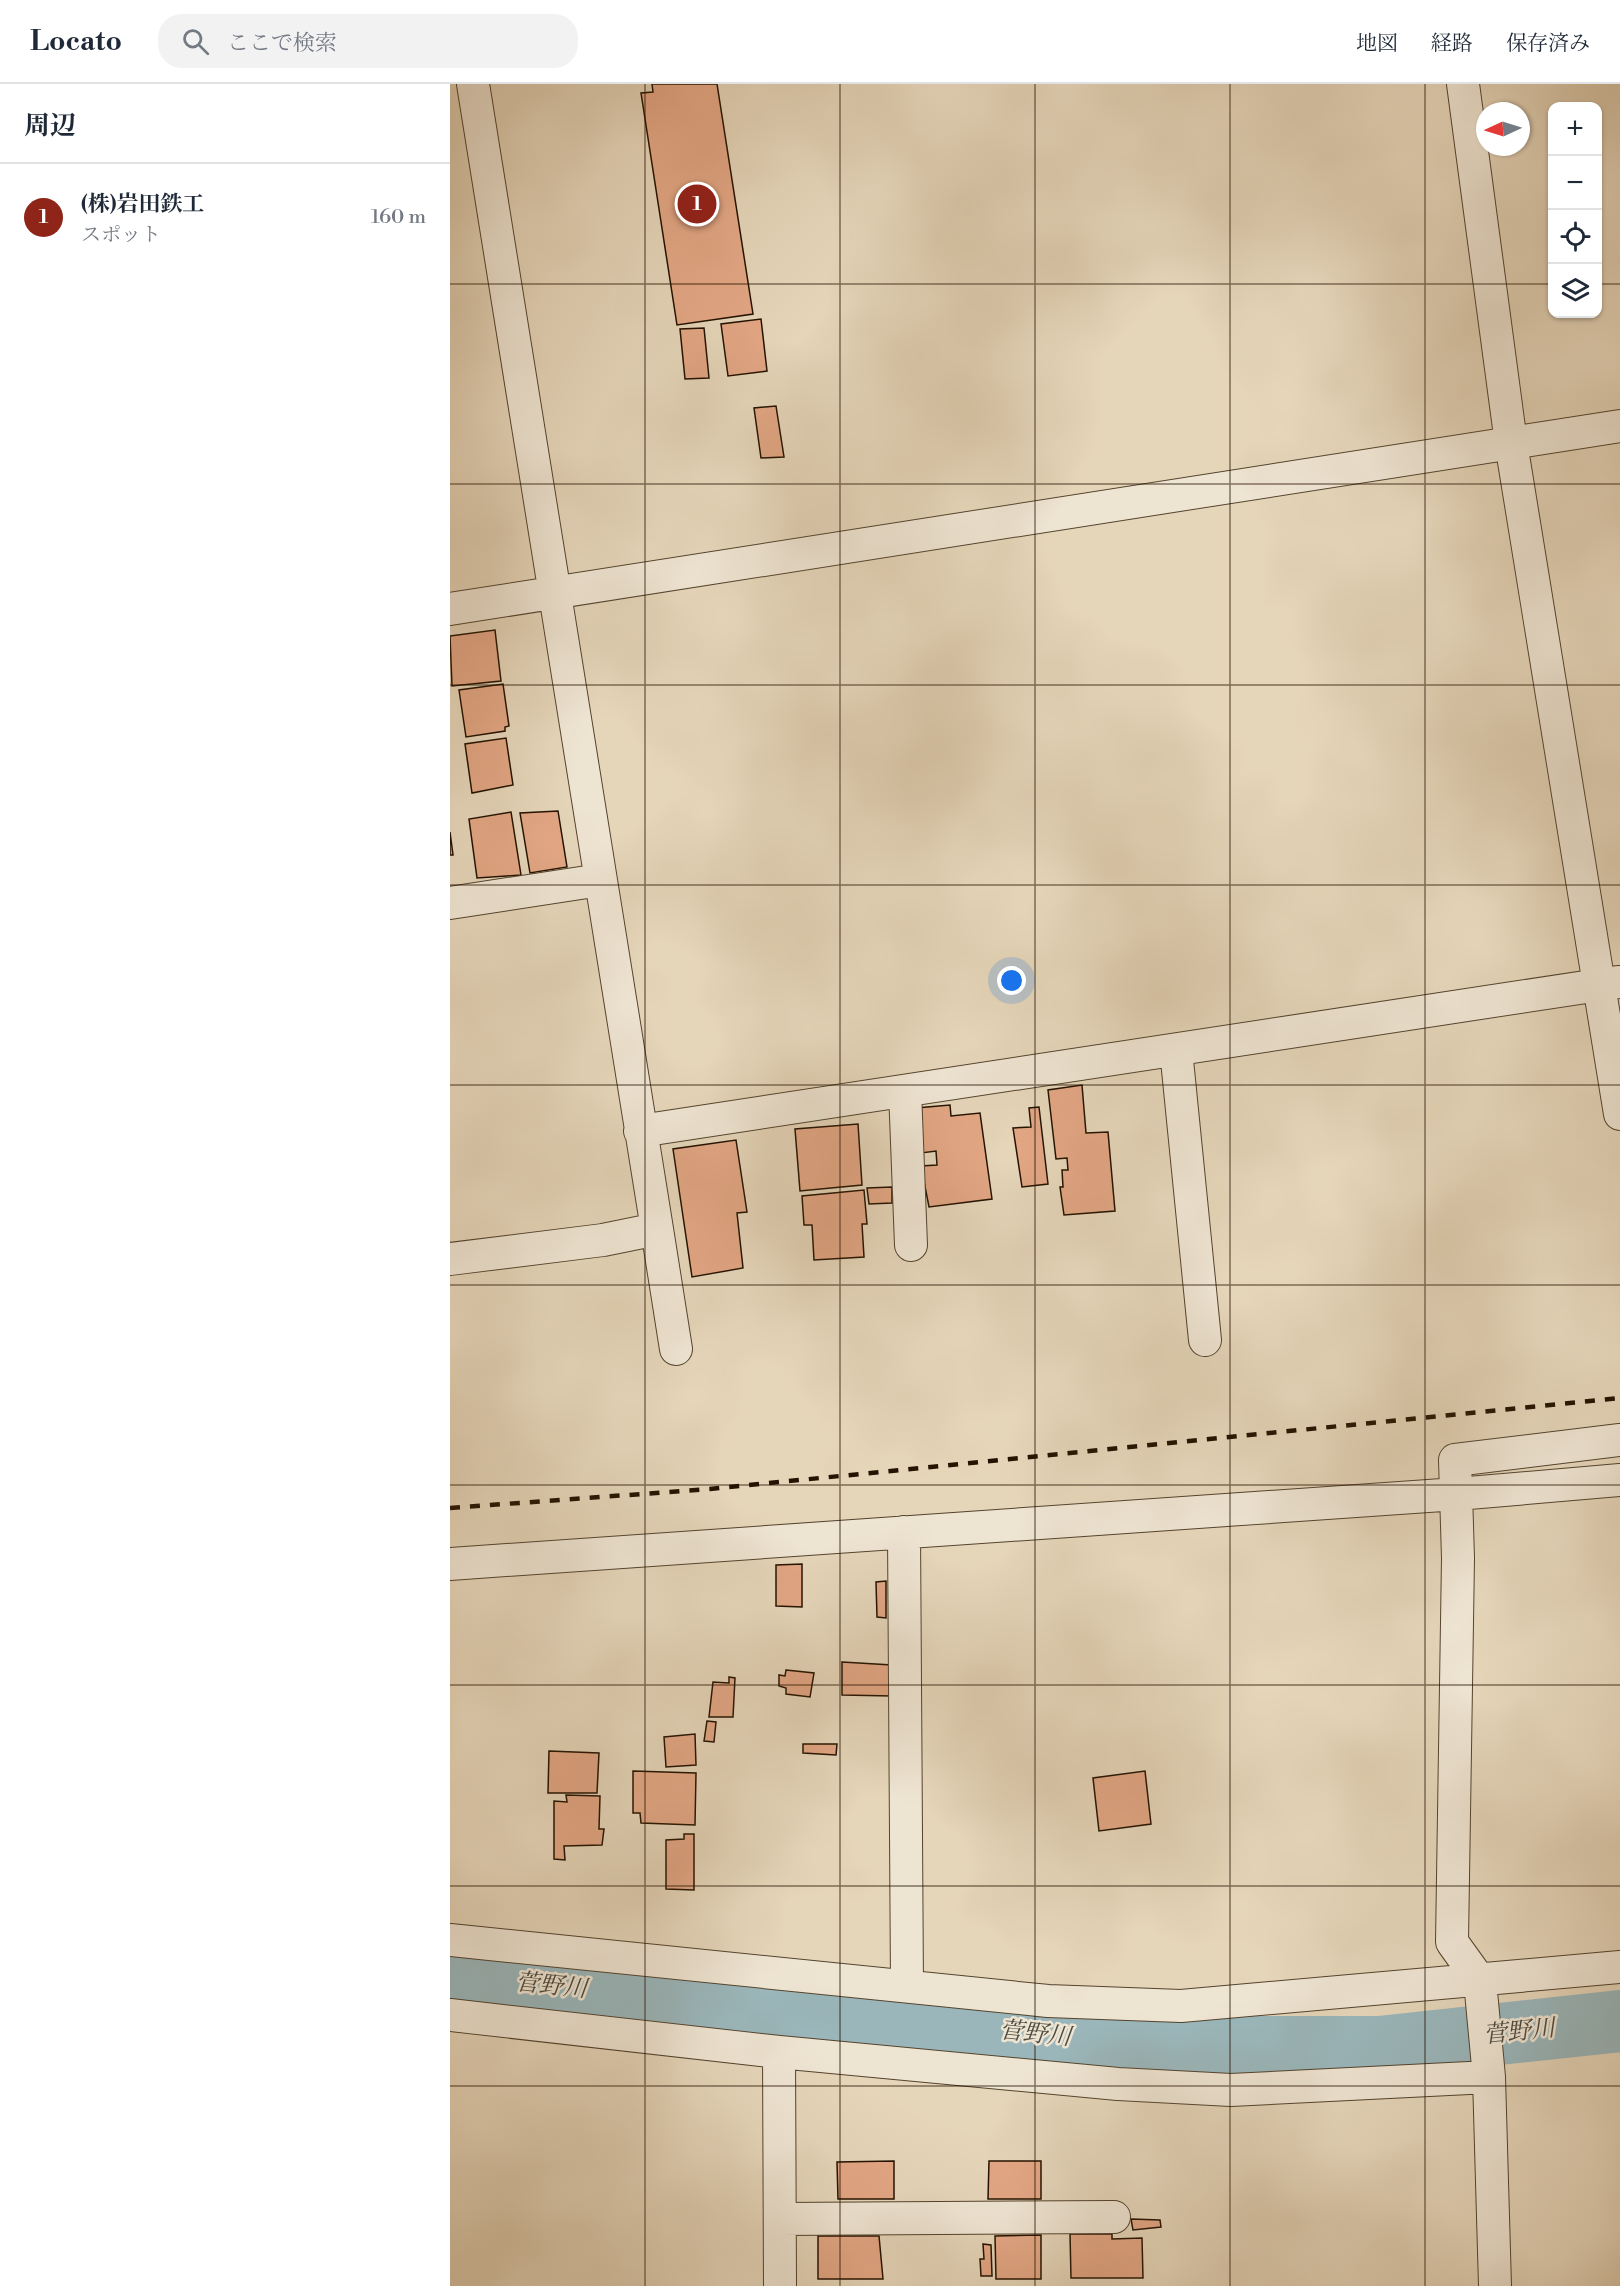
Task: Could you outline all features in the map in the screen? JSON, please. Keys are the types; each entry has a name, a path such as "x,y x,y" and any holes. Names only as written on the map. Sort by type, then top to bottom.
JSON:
{"street":[{"path":"473,84 676,1349"},
{"path":"1464,84 1511,443 1610,984 1620,1114"},
{"path":"450,609 1620,426"},
{"path":"450,903 600,880"},
{"path":"640,1131 1610,984"},
{"path":"1176,1050 1205,1340"},
{"path":"905,1091 911,1245"},
{"path":"450,1259 603,1240 657,1229"},
{"path":"1495,2286 1488,2071 1480,1989 1452,1942 1458,1558 1455,1460 1620,1440"},
{"path":"450,1564 1456,1494 1620,1480"},
{"path":"904,1532 908,1986"},
{"path":"450,1940 1048,2001 1180,2006 1480,1989 1620,1967"},
{"path":"450,2015 779,2052 899,2061 1118,2084 1231,2090 1488,2071"},
{"path":"779,2052 780,2286"},
{"path":"780,2219 1114,2217"}],"building":[{"path":"652,84 717,84 753,314 677,325 641,93 653,92"},
{"path":"761,319 767,371 728,376 721,324"},
{"path":"704,328 709,378 685,379 680,329"},
{"path":"776,406 784,457 761,458 754,408"},
{"path":"495,630 501,681 452,686 450,636"},
{"path":"503,684 509,726 505,727 505,731 466,737 459,690"},
{"path":"506,738 513,785 472,793 465,744"},
{"path":"558,811 567,867 530,873 520,813"},
{"path":"511,812 521,875 477,878 469,819"},
{"path":"450,832 453,855 450,855"},
{"path":"1082,1085 1086,1133 1108,1132 1115,1211 1064,1215 1060,1187 1063,1187 1062,1170 1068,1170 1067,1158 1056,1159 1048,1090"},
{"path":"950,1105 951,1116 980,1113 992,1199 929,1207 921,1166 937,1165 936,1151 921,1153 916,1108"},
{"path":"1039,1107 1048,1184 1022,1187 1013,1128 1031,1127 1029,1108"},
{"path":"858,1124 862,1185 800,1191 795,1129"},
{"path":"736,1140 747,1212 737,1213 743,1268 692,1277 673,1149"},
{"path":"892,1187 892,1203 869,1204 867,1188"},
{"path":"864,1190 867,1224 862,1224 864,1257 814,1260 812,1225 804,1225 802,1196"},
{"path":"802,1564 802,1607 776,1606 776,1565"},
{"path":"886,1581 886,1618 877,1617 876,1582"},
{"path":"842,1662 892,1665 892,1696 842,1695"},
{"path":"786,1670 814,1673 810,1697 786,1694 786,1688 779,1686 779,1675 785,1676"},
{"path":"729,1677 735,1678 733,1717 709,1717 713,1682 729,1683"},
{"path":"707,1721 716,1722 714,1742 704,1741"},
{"path":"695,1734 696,1765 666,1767 664,1737"},
{"path":"803,1744 837,1744 836,1755 803,1753"},
{"path":"549,1751 599,1753 597,1793 548,1793"},
{"path":"633,1771 696,1773 695,1825 641,1823 640,1813 633,1813"},
{"path":"1145,1771 1151,1824 1099,1831 1093,1778"},
{"path":"566,1795 600,1796 599,1829 604,1829 602,1845 564,1846 565,1860 554,1859 554,1801 567,1802"},
{"path":"684,1834 694,1834 694,1890 666,1889 666,1840 684,1839"},
{"path":"894,2161 894,2199 838,2199 837,2162"},
{"path":"989,2161 1041,2161 1041,2199 988,2199"},
{"path":"1131,2219 1160,2220 1161,2227 1133,2230"},
{"path":"1070,2234 1112,2234 1112,2239 1142,2238 1143,2278 1071,2278"},
{"path":"1041,2235 1041,2279 996,2279 995,2236"},
{"path":"818,2236 879,2236 883,2279 818,2279"},
{"path":"983,2244 991,2245 992,2276 981,2276 980,2259 984,2259"}],"waterway":[{"name":"菅野川","path":"450,1975 1160,2047 1379,2047 1620,2021"}],"railway":[{"path":"450,1508 710,1489 1620,1398"}],"place":[{"name":"(株)岩田鉄工","path":"697,204"}]}
